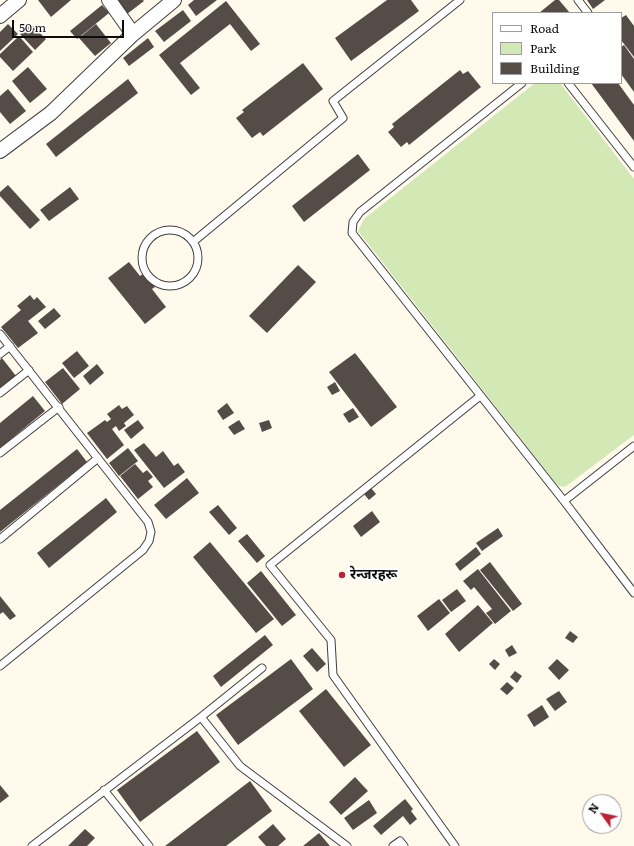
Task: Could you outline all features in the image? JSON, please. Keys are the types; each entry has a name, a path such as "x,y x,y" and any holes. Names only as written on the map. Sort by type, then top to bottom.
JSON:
{"street":[{"path":"0,16 19,0"},
{"path":"109,0 133,34"},
{"path":"0,151 51,113 133,34 174,0"}],"lane":[{"path":"193,242 343,118 333,101 460,0"},
{"path":"578,0 587,12"},
{"path":"521,84 360,212 353,222 352,233 564,501 634,593"},
{"path":"569,84 634,167"},
{"path":"168,230 178,231 186,235 193,242 197,251 198,261 195,270 189,278 182,283 174,286 157,283 145,270 142,257 145,244 159,232 168,230"},
{"path":"0,334 59,407 148,522 151,532 149,541 143,550 0,666"},
{"path":"0,354 10,346"},
{"path":"0,393 29,370"},
{"path":"455,846 333,675 330,640 270,565 480,396"},
{"path":"0,453 59,407"},
{"path":"564,501 634,446"},
{"path":"0,539 98,458"},
{"path":"32,846 201,717 262,668"},
{"path":"201,717 240,766 347,846"},
{"path":"104,790 150,846"},
{"path":"393,846 400,841 404,846"}],"green space":[{"path":"534,84 561,84 634,179 634,435 565,487 559,486 358,231 364,219"}],"building":[{"path":"38,0 71,0 51,17"},
{"path":"117,0 143,0 144,1 127,14"},
{"path":"194,0 217,0 196,16 188,5"},
{"path":"387,0 411,0 419,11 351,61 335,38"},
{"path":"555,0 559,0 569,12 540,12"},
{"path":"587,0 605,0 593,9"},
{"path":"226,1 260,44 251,51 230,24 180,63 200,88 191,95 159,55"},
{"path":"102,5 109,13 77,39 70,31"},
{"path":"183,10 191,21 164,42 155,31"},
{"path":"626,15 634,26 634,57 622,41 622,17"},
{"path":"8,24 18,34 0,51 0,32"},
{"path":"31,24 46,39 35,50 20,34"},
{"path":"96,24 111,43 95,56 79,38"},
{"path":"19,36 33,52 13,71 0,57 0,54"},
{"path":"148,38 154,47 129,66 123,58"},
{"path":"624,45 634,59 634,92 622,75 622,46"},
{"path":"303,63 323,89 263,136 260,132 252,138 236,118 244,112 242,110"},
{"path":"28,67 47,89 30,103 12,81"},
{"path":"460,70 463,74 468,71 481,87 409,145 407,142 401,147 388,132 394,127 392,124"},
{"path":"128,79 138,93 56,157 46,144"},
{"path":"592,84 619,84 634,105 634,141"},
{"path":"8,89 26,111 10,124 0,112 0,96"},
{"path":"358,154 370,170 304,222 292,206"},
{"path":"8,185 40,220 30,229 0,196 0,192"},
{"path":"70,187 79,199 49,221 40,210"},
{"path":"129,262 140,276 144,273 155,287 152,289 166,307 145,324 108,278"},
{"path":"298,265 316,282 267,333 249,316"},
{"path":"30,295 34,300 37,297 46,307 28,321 38,333 18,348 1,327 21,310 17,306"},
{"path":"54,308 61,316 45,329 38,321"},
{"path":"77,351 89,366 74,378 62,363"},
{"path":"355,353 397,407 371,427 329,372"},
{"path":"2,358 16,376 0,388 0,360"},
{"path":"97,364 104,373 90,385 83,376"},
{"path":"63,368 80,389 62,404 45,382"},
{"path":"335,382 340,391 332,395 327,387"},
{"path":"33,396 45,411 0,448 0,423"},
{"path":"227,403 234,413 223,420 217,411"},
{"path":"119,405 122,409 127,406 134,415 124,423 126,426 119,431 116,426 112,429 124,445 107,459 87,433 105,420 107,422 111,419 107,414"},
{"path":"353,408 359,417 349,423 343,414"},
{"path":"138,420 144,428 131,439 124,430"},
{"path":"239,420 245,429 234,435 228,427"},
{"path":"269,420 272,428 262,432 259,423"},
{"path":"144,443 156,457 163,451 174,466 178,463 185,472 164,488 134,450"},
{"path":"128,448 138,461 119,476 109,463"},
{"path":"77,449 87,462 0,532 0,510"},
{"path":"135,464 143,473 147,470 153,477 148,481 153,487 138,499 120,476"},
{"path":"187,478 199,493 166,519 154,505"},
{"path":"371,488 376,494 369,500 364,494"},
{"path":"106,498 117,512 49,568 37,553"},
{"path":"218,505 237,528 229,535 209,512"},
{"path":"372,511 380,522 361,537 353,526"},
{"path":"498,528 503,536 482,551 476,543"},
{"path":"247,534 265,556 257,563 238,541"},
{"path":"210,542 274,619 256,633 193,557"},
{"path":"476,547 481,554 460,571 455,564"},
{"path":"490,562 522,604 513,611 480,570"},
{"path":"478,569 511,611 495,624 486,613 492,609 474,587 471,590 463,581"},
{"path":"261,571 296,615 282,626 247,583"},
{"path":"457,589 466,601 451,612 442,600"},
{"path":"0,596 16,616 10,620 3,612 0,614"},
{"path":"439,599 450,613 428,631 417,616"},
{"path":"478,605 493,623 459,652 445,634"},
{"path":"570,631 578,637 573,643 565,638"},
{"path":"265,635 273,645 221,687 213,676"},
{"path":"512,645 517,653 509,657 505,650"},
{"path":"312,648 326,664 317,672 303,656"},
{"path":"291,659 313,689 238,745 216,715"},
{"path":"494,659 500,664 495,670 489,664"},
{"path":"557,659 569,670 559,680 548,668"},
{"path":"515,671 522,676 517,683 510,677"},
{"path":"507,682 514,688 507,695 500,689"},
{"path":"326,689 371,745 344,767 299,711"},
{"path":"559,691 567,702 555,711 546,699"},
{"path":"542,705 549,717 534,727 527,715"},
{"path":"197,731 220,762 140,822 117,790"},
{"path":"355,777 368,791 341,815 329,802"},
{"path":"250,781 272,811 226,846 165,846"},
{"path":"0,785 9,796 0,803"},
{"path":"405,799 413,809 411,811 417,819 410,825 403,816 381,835 373,826"},
{"path":"369,800 377,813 353,830 344,818"},
{"path":"273,824 286,839 278,846 266,846 258,837"},
{"path":"85,829 95,838 87,846 68,846"},
{"path":"319,833 330,846 303,846"}],"place":[{"name":"रेन्जरहरू","path":"342,575"}]}
